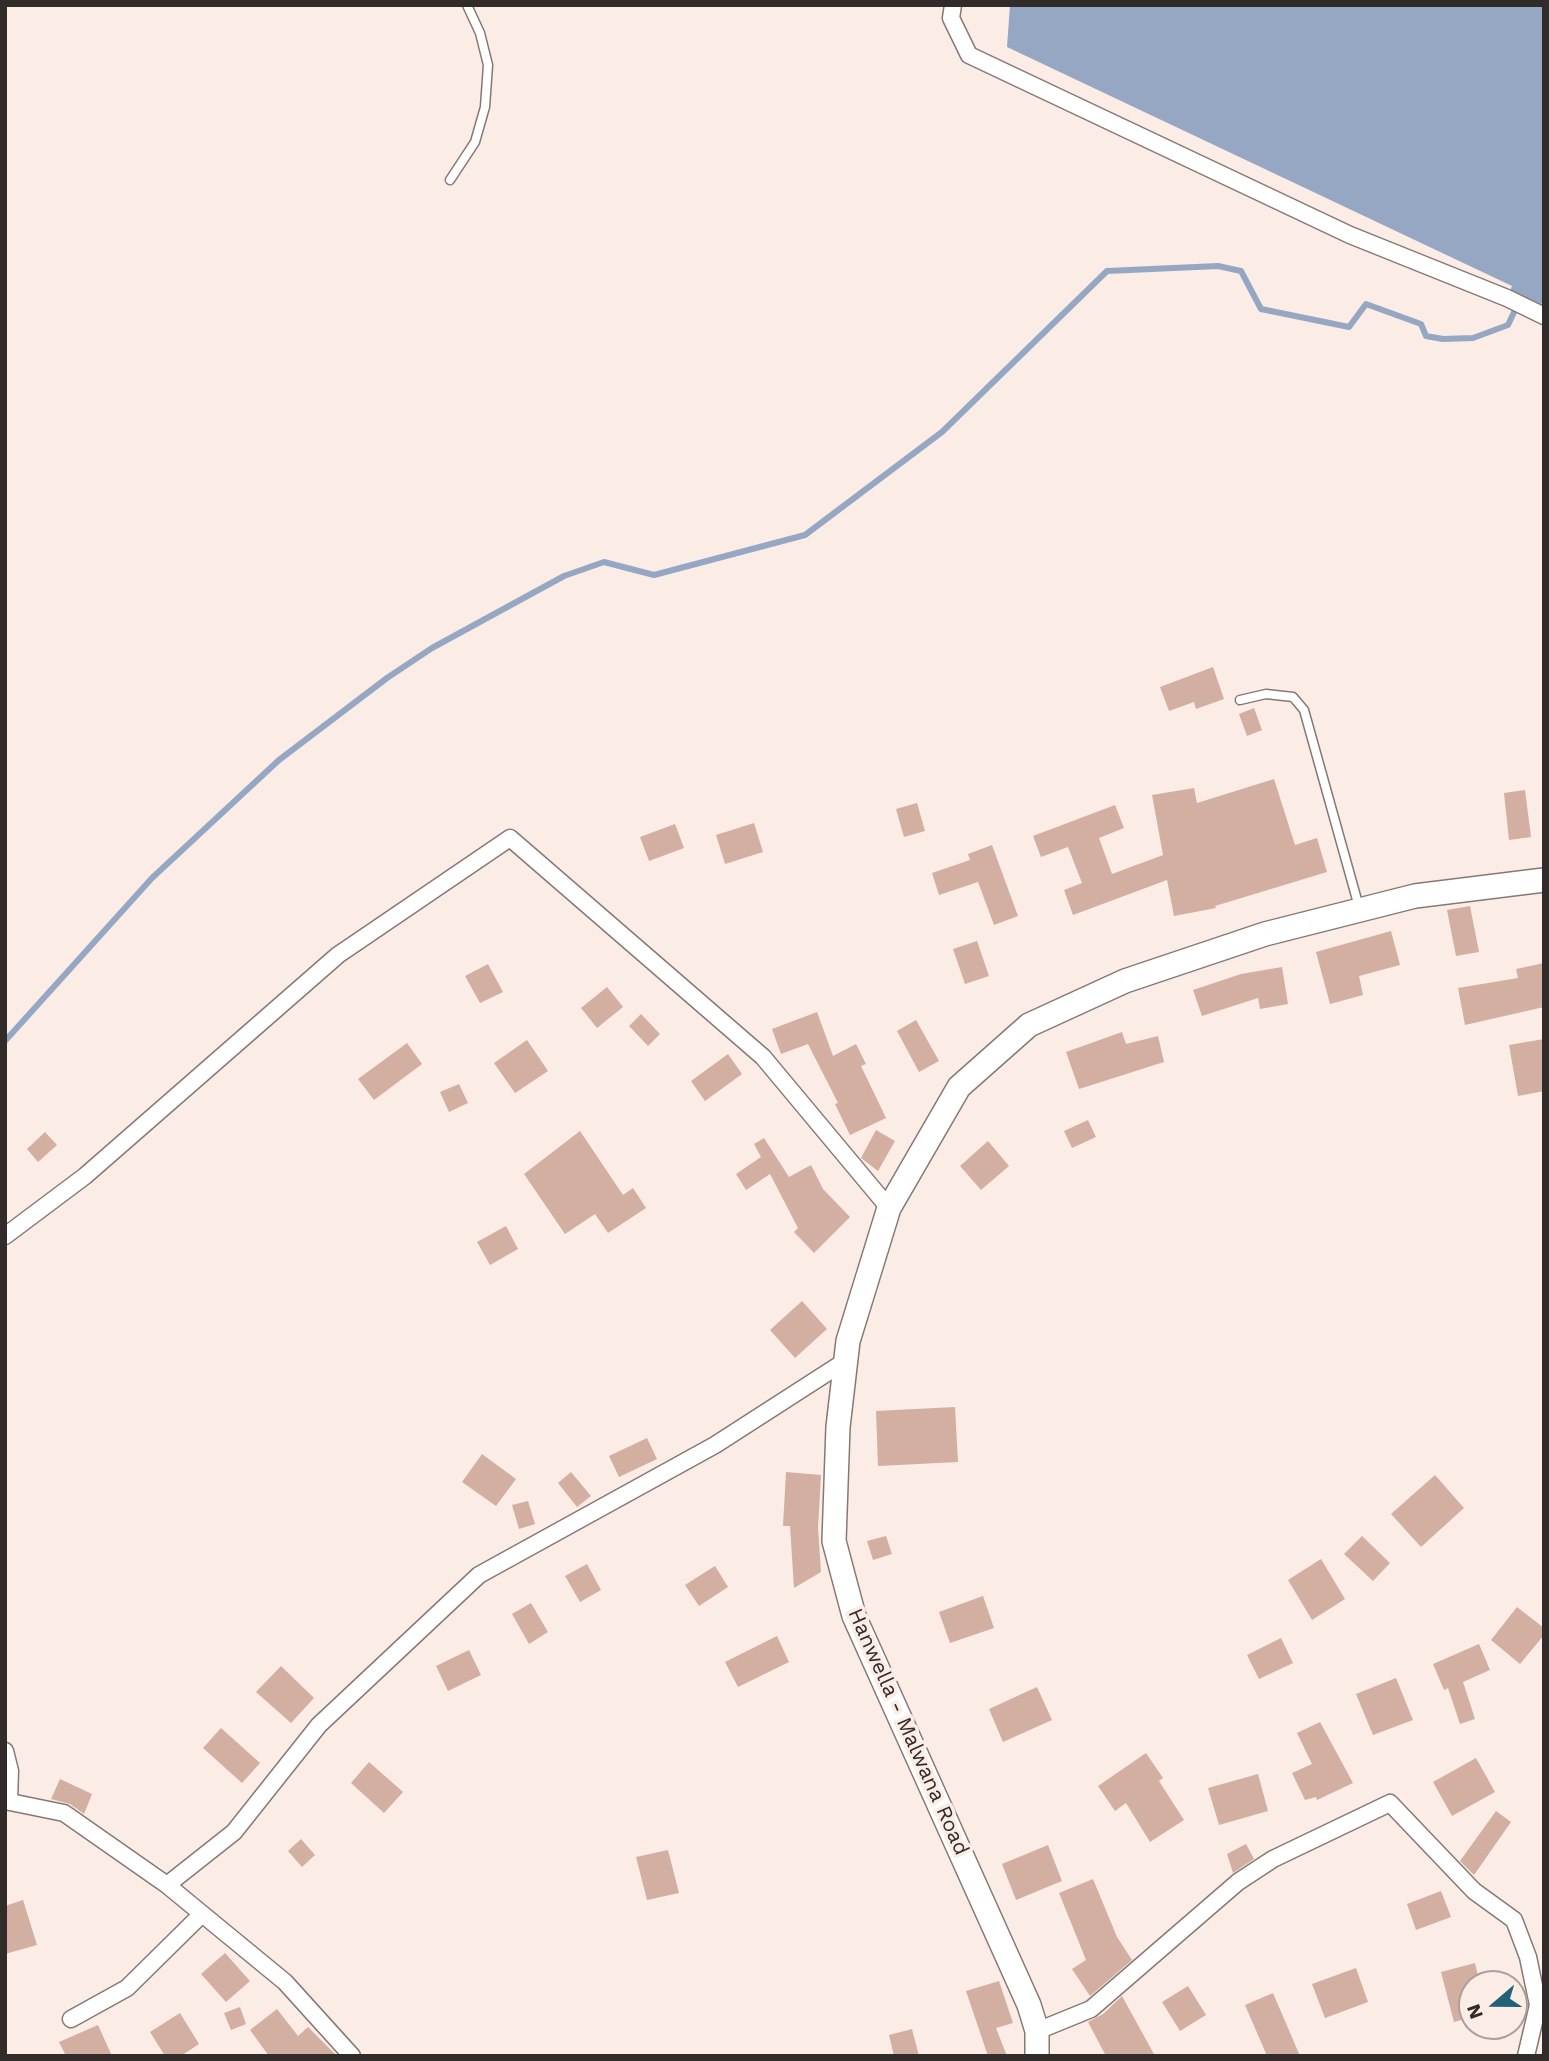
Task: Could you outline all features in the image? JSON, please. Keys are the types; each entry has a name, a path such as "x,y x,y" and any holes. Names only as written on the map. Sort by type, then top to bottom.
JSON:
{"street":[{"path":"953,5 951,18 969,55 1350,235 1507,298 1544,316"},
{"path":"5,1236 85,1176 338,955 510,838 763,1057 889,1208"},
{"name":"Hanwella - Malwana Road","path":"1037,2056 1037,2031 1029,2005 854,1616 834,1541 838,1427 848,1341 889,1208 959,1087 1029,1025 1125,981 1265,934 1415,896 1544,880"},
{"path":"167,1885 234,1832 319,1725 479,1575 715,1445 847,1360"},
{"path":"5,1751 10,1771 7,1801 64,1813 167,1885 285,1982 352,2056"},
{"path":"1037,2031 1091,2009 1238,1882 1273,1859 1390,1803 1474,1891 1514,1920 1528,1957 1538,2005 1526,2056"},
{"path":"71,2020 127,1989 202,1914"}],"lane":[{"path":"450,180 475,142 485,107 488,65 480,33 467,5"},
{"path":"1240,699 1266,694 1293,697 1304,710 1360,910"}],"water":[{"path":"1010,5 1544,5 1544,300 1536,312 1507,298 1512,286 1007,47"}],"building":[{"path":"1213,667 1224,699 1196,709 1194,702 1169,711 1160,687"},
{"path":"1254,708 1262,730 1247,736 1239,714"},
{"path":"1274,779 1295,845 1317,838 1327,872 1215,906 1216,908 1174,916 1167,880 1073,915 1064,890 1082,883 1068,847 1041,857 1033,836 1115,805 1124,828 1099,838 1112,874 1163,855 1152,795 1194,788 1197,803"},
{"path":"1525,790 1531,837 1509,840 1504,793"},
{"path":"917,803 925,831 904,837 896,809"},
{"path":"754,823 763,852 725,864 716,835"},
{"path":"675,824 684,848 649,861 640,837"},
{"path":"992,845 1018,916 994,925 978,882 939,895 932,873 970,860 968,854"},
{"path":"1470,906 1479,952 1456,956 1447,910"},
{"path":"1391,931 1400,965 1359,976 1363,995 1330,1004 1316,952"},
{"path":"977,941 989,976 965,984 953,949"},
{"path":"1544,963 1544,1007 1465,1025 1458,988 1518,978 1516,969"},
{"path":"488,964 503,992 480,1003 465,976"},
{"path":"1282,967 1288,1004 1260,1009 1258,998 1202,1016 1193,990 1241,974"},
{"path":"607,987 623,1007 597,1028 581,1008"},
{"path":"817,1012 833,1056 856,1044 866,1064 861,1066 886,1118 850,1135 835,1104 838,1103 808,1044 781,1054 772,1029"},
{"path":"641,1014 660,1034 648,1046 629,1026"},
{"path":"916,1020 939,1061 919,1072 897,1031"},
{"path":"1122,1032 1126,1044 1158,1036 1164,1062 1079,1089 1066,1052"},
{"path":"1544,1039 1544,1091 1518,1096 1509,1045"},
{"path":"527,1040 548,1071 515,1093 494,1063"},
{"path":"407,1043 422,1064 374,1100 358,1079"},
{"path":"728,1054 742,1074 705,1101 691,1081"},
{"path":"459,1084 468,1103 449,1112 440,1092"},
{"path":"1088,1120 1096,1137 1072,1148 1064,1131"},
{"path":"876,1130 895,1141 878,1171 861,1158"},
{"path":"580,1131 623,1195 633,1188 646,1208 608,1233 595,1214 565,1234 524,1174"},
{"path":"45,1132 57,1145 38,1162 27,1149"},
{"path":"764,1138 789,1177 811,1165 823,1189 850,1217 814,1253 794,1232 798,1228 770,1174 746,1190 736,1174 761,1157 754,1144"},
{"path":"988,1141 1009,1166 981,1190 960,1166"},
{"path":"506,1226 518,1249 490,1265 477,1242"},
{"path":"802,1301 827,1329 795,1358 770,1330"},
{"path":"955,1407 958,1462 878,1466 876,1411"},
{"path":"647,1438 657,1459 619,1477 609,1456"},
{"path":"482,1454 516,1479 496,1506 462,1482"},
{"path":"571,1472 591,1496 577,1507 558,1483"},
{"path":"786,1472 821,1475 818,1528 821,1572 794,1588 790,1526 783,1526"},
{"path":"1435,1475 1464,1508 1421,1547 1391,1514"},
{"path":"528,1501 535,1524 519,1529 512,1505"},
{"path":"886,1536 892,1554 873,1560 867,1541"},
{"path":"1362,1536 1390,1563 1373,1581 1344,1554"},
{"path":"1321,1559 1345,1599 1312,1620 1288,1580"},
{"path":"587,1564 601,1590 580,1602 565,1576"},
{"path":"715,1566 728,1587 699,1606 685,1585"},
{"path":"983,1596 994,1628 950,1643 939,1612"},
{"path":"531,1603 548,1632 529,1644 512,1614"},
{"path":"1517,1607 1544,1628 1544,1635 1520,1664 1491,1640"},
{"path":"777,1636 789,1662 738,1687 725,1662"},
{"path":"1281,1638 1293,1663 1259,1679 1247,1655"},
{"path":"1479,1644 1490,1670 1463,1682 1475,1719 1460,1724 1448,1688 1444,1690 1433,1664"},
{"path":"469,1650 481,1675 448,1691 436,1666"},
{"path":"281,1666 314,1698 291,1723 256,1692"},
{"path":"1396,1678 1413,1720 1373,1735 1356,1694"},
{"path":"1037,1687 1052,1720 1003,1742 989,1709"},
{"path":"1320,1722 1353,1783 1317,1800 1316,1797 1305,1800 1292,1773 1312,1764 1297,1733"},
{"path":"221,1728 260,1763 242,1783 203,1748"},
{"path":"1146,1753 1163,1778 1159,1781 1184,1820 1150,1842 1126,1803 1115,1811 1098,1786"},
{"path":"1476,1758 1495,1792 1452,1816 1433,1782"},
{"path":"369,1762 403,1792 384,1813 351,1783"},
{"path":"1258,1774 1268,1811 1219,1825 1208,1788"},
{"path":"60,1779 92,1794 84,1814 70,1804 51,1799"},
{"path":"1496,1811 1511,1822 1474,1875 1460,1861"},
{"path":"301,1839 315,1855 302,1867 288,1851"},
{"path":"1246,1844 1254,1859 1233,1873 1227,1854"},
{"path":"1048,1845 1062,1881 1016,1900 1002,1864"},
{"path":"668,1850 679,1893 647,1900 636,1857"},
{"path":"1093,1879 1117,1937 1132,1960 1090,1996 1072,1969 1086,1960 1059,1893"},
{"path":"1441,1891 1451,1917 1416,1930 1407,1904"},
{"path":"23,1900 37,1945 5,1954 5,1906"},
{"path":"225,1953 250,1981 226,2002 201,1974"},
{"path":"1475,1963 1477,1970 1458,1970 1458,2021 1454,2022 1441,1972"},
{"path":"1356,1968 1368,2002 1325,2018 1312,1984"},
{"path":"999,1981 1013,2023 996,2028 1007,2056 988,2056 966,1991"},
{"path":"1188,1986 1206,2015 1180,2031 1162,2002"},
{"path":"1273,1993 1300,2056 1267,2056 1245,2005"},
{"path":"1122,1996 1155,2056 1106,2056 1088,2022 1103,2014"},
{"path":"240,2007 246,2024 231,2030 224,2013"},
{"path":"277,2009 298,2036 308,2027 337,2056 269,2056 250,2030"},
{"path":"180,2013 199,2044 181,2056 165,2056 150,2032"},
{"path":"98,2025 112,2056 66,2056 59,2042"},
{"path":"912,2029 919,2056 894,2056 889,2035"}],"waterway":[{"path":"5,1041 152,878 279,760 387,678 432,648 564,576 604,562 654,575 805,535 942,432 1107,271 1218,266 1241,271 1261,309 1349,327 1366,304 1421,324 1426,336 1443,339 1473,338 1508,325 1516,308"}]}
